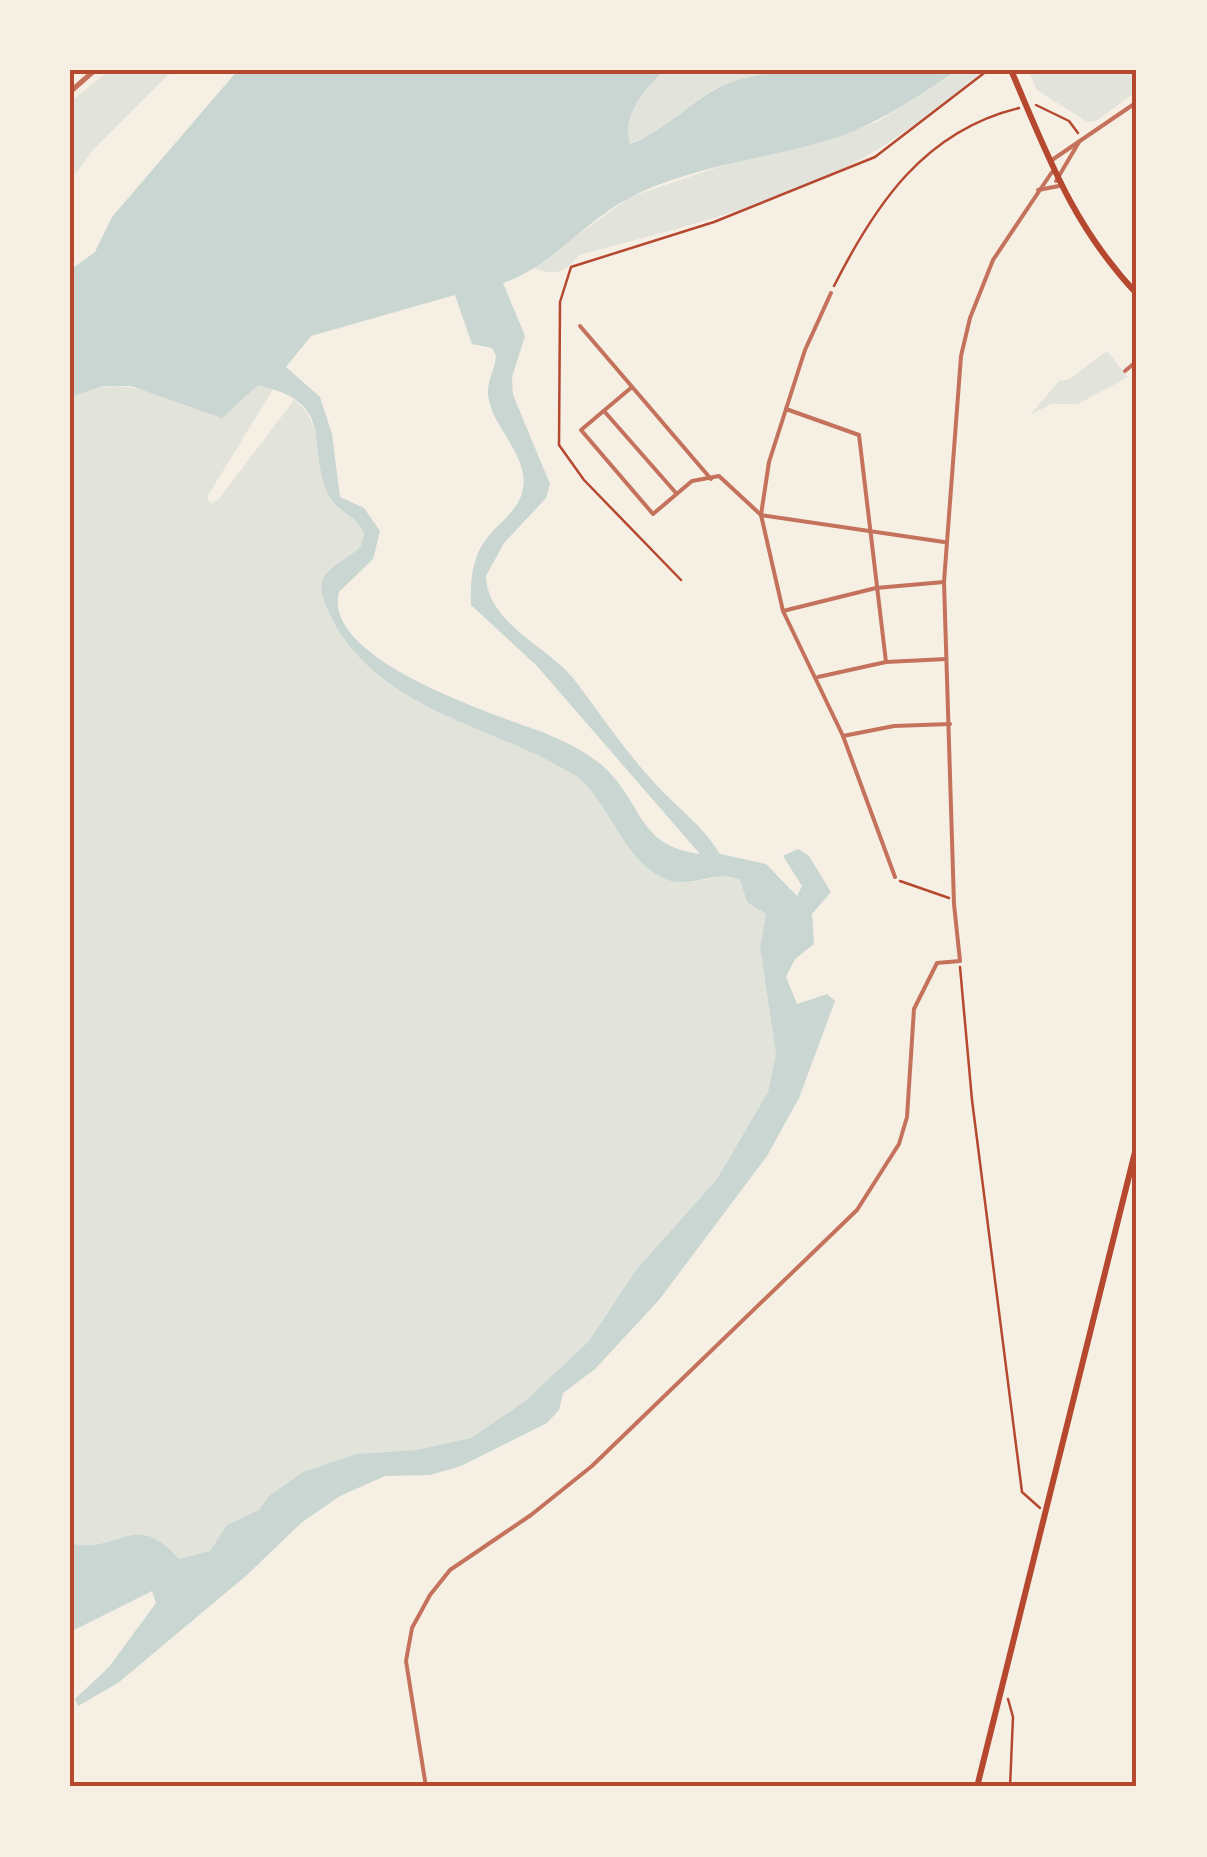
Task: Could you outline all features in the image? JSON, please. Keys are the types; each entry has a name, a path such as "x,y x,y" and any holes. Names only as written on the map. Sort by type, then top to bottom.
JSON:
{"main road":[{"path":"1012,70 1058,184 1089,238 1137,294"},
{"path":"977,1787 1137,1144"}],"street":[{"path":"70,92 95,70"},
{"path":"1048,163 1137,102"},
{"path":"1038,190 1058,184 1082,138"},
{"path":"426,1787 406,1661 412,1628 430,1594 450,1570 531,1515 592,1466 857,1210 899,1144 907,1117 914,1009 937,963 960,961 954,899 944,542 961,356 970,318 994,260 1052,172"},
{"path":"831,292 805,350 769,462 761,515 783,611 843,736 895,877"},
{"path":"580,326 711,479"},
{"path":"1125,371 1137,360"},
{"path":"632,388 580,430 653,514 692,481 719,476 761,515 944,542"},
{"path":"786,409 859,435 886,662"},
{"path":"604,411 676,493"},
{"path":"783,611 876,588 944,582"},
{"path":"815,678 886,662 946,660"},
{"path":"843,736 894,726 950,724"}],"path":[{"path":"681,580 584,480 559,446 560,302 571,266 714,222 858,166 902,140 988,70"},
{"path":"1031,105 1050,109 1069,121 1082,138"},
{"path":"831,292 861,231 902,176 983,120 1020,107"},
{"path":"895,877 920,890 954,899"},
{"path":"960,961 972,1100 1022,1492 1044,1512"},
{"path":"1004,1687 1013,1717 1010,1787"}],"shaded area":[{"path":"844,69 957,70 892,112 840,136 652,187 597,219 536,267 503,283 525,336 512,377 513,395 550,484 546,498 504,543 486,576 489,593 507,620 573,678 639,765 720,854 766,864 797,896 802,886 783,856 798,849 809,856 831,892 812,914 814,944 795,959 786,977 797,1004 827,994 835,1001 799,1098 767,1156 659,1300 595,1369 563,1393 559,1410 547,1423 461,1466 430,1475 385,1476 340,1496 301,1523 247,1575 118,1683 78,1706 75,1699 109,1667 156,1603 152,1591 70,1632 70,1543 101,1544 137,1535 150,1536 179,1559 210,1551 227,1525 259,1510 269,1496 303,1472 356,1454 416,1450 471,1438 525,1401 589,1341 636,1270 717,1179 768,1092 776,1054 760,947 766,914 747,902 740,880 722,876 683,882 663,878 637,858 599,801 576,776 409,696 379,676 353,650 332,619 321,587 329,571 361,546 364,534 328,494 314,427 299,402 258,385 222,418 131,386 103,386 70,397 70,270 95,252 112,217 238,70 664,70 632,113 630,144 721,87 758,75","holes":["455,295 472,344 492,348 496,356 488,389 490,406 520,464 523,488 518,503 478,553 471,605 537,666 700,854 665,843 653,834 620,785 586,753 417,681 383,662 357,640 341,617 339,592 373,559 380,531 364,508 340,497 332,434 320,397 286,367 311,336"]},
{"path":"110,70 173,70 93,150 70,181 70,102"},
{"path":"664,70 843,70 773,74 722,86 629,144 632,113"},
{"path":"957,70 985,70 884,145 816,181 716,217 579,255 559,271 533,268 630,197 748,157 821,142 877,122"},
{"path":"1028,70 1137,70 1137,91 1096,121 1087,122 1037,90"},
{"path":"1107,351 1128,377 1078,404 1051,404 1030,415 1059,381 1068,380"},
{"path":"258,384 274,388 207,497 210,503 218,500 294,400 311,420 328,493 364,535 362,546 330,570 322,587 327,609 358,655 384,679 414,698 513,742 577,777 590,788 639,860 651,871 676,882 722,877 740,880 747,902 766,914 760,947 776,1054 768,1092 717,1179 636,1270 589,1341 525,1401 471,1438 416,1450 356,1454 303,1472 269,1496 259,1510 227,1525 210,1551 179,1559 150,1536 126,1536 101,1544 70,1543 70,397 88,390 121,387 201,410"}]}
